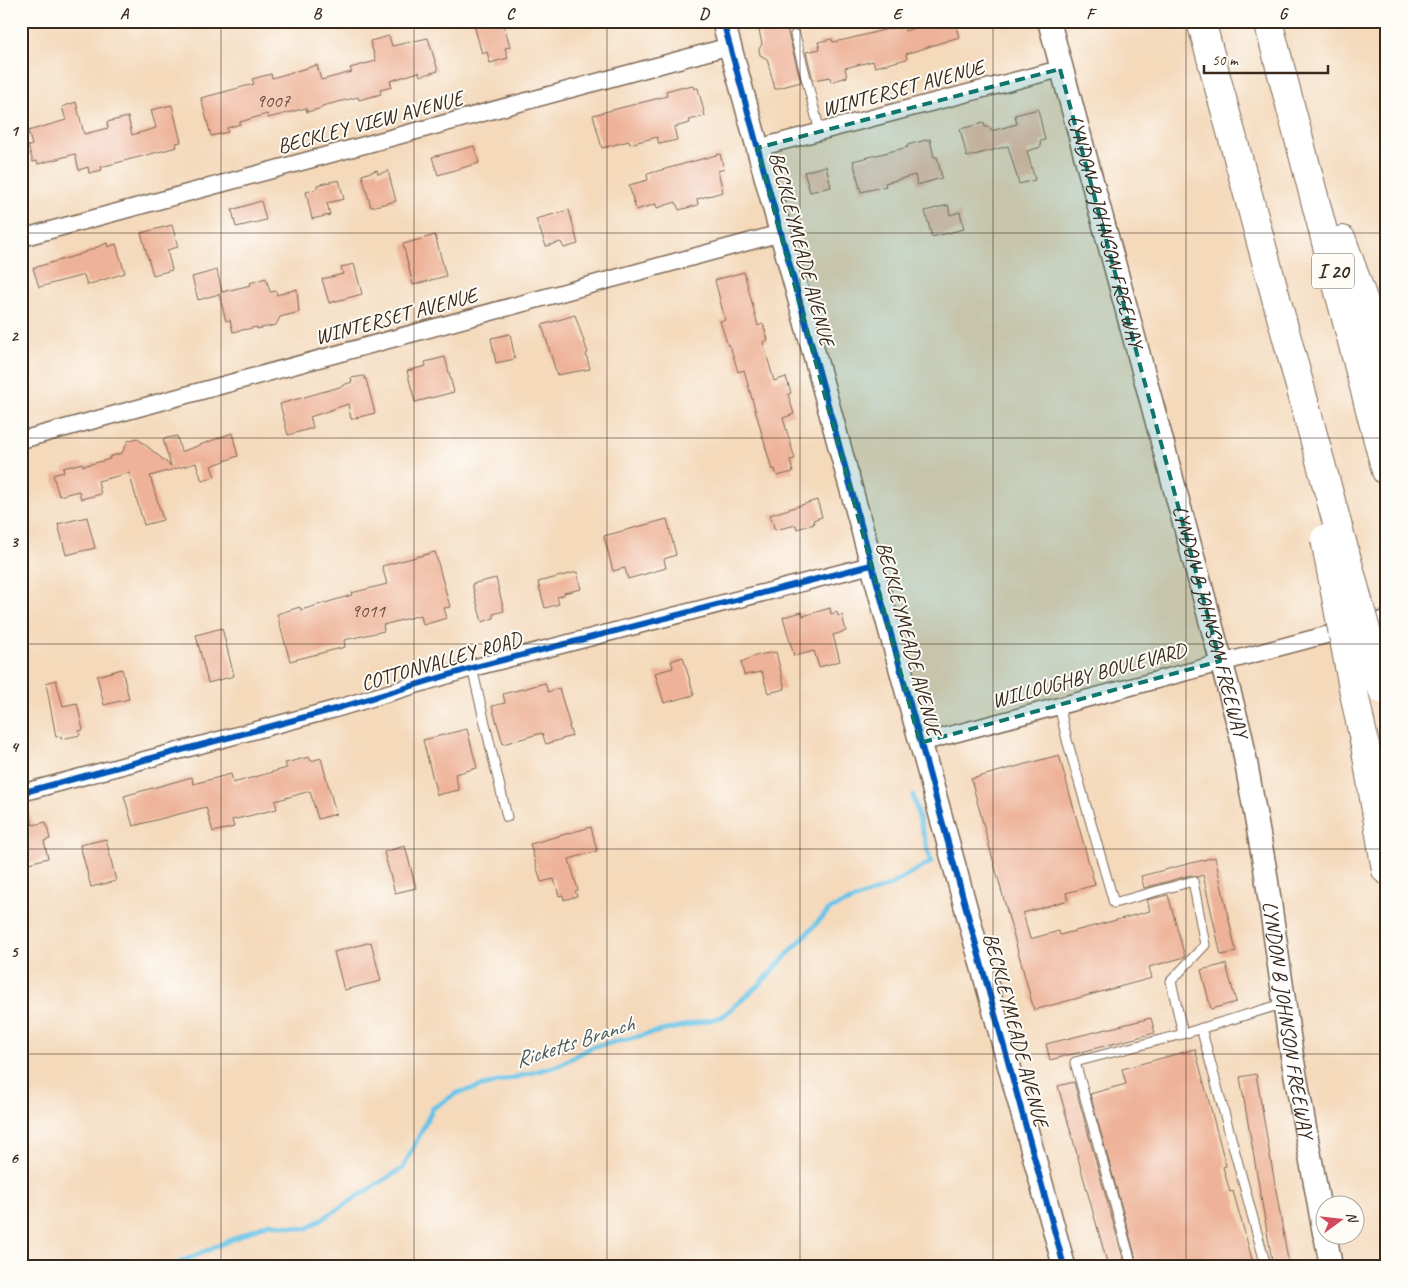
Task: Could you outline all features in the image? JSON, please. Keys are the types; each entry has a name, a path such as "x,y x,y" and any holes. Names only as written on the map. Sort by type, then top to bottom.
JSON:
{"highway":[{"path":"1201,21 1384,695"},
{"name":"I 20","path":"1268,21 1386,471"},
{"path":"1281,70 1375,332 1386,372"},
{"path":"1289,346 1365,746 1386,870"}],"street":[{"name":"BECKLEYMEADE AVENUE","path":"723,21 1064,1266"},
{"name":"LYNDON B JOHNSON FREEWAY","path":"1049,21 1060,69 1241,735 1265,868 1292,1056 1318,1194"},
{"name":"BECKLEY VIEW AVENUE","path":"21,238 730,46"},
{"name":"WINTERSET AVENUE","path":"758,148 1060,69"},
{"name":"WINTERSET AVENUE","path":"21,440 781,234"},
{"name":"COTTONVALLEY ROAD","path":"21,792 335,708 472,668 871,565"},
{"name":"WILLOUGHBY BOULEVARD","path":"920,743 1220,661 1386,619"},
{"name":"LYNDON B JOHNSON FREEWAY","path":"1327,1244 1330,1266"}],"lane":[{"path":"795,35 820,132"},
{"path":"472,668 507,817"},
{"path":"1059,705 1067,740 1114,903 1193,882 1205,945 1170,981 1183,1034"},
{"path":"1132,1266 1074,1062 1183,1034 1285,1003"},
{"path":"1202,1028 1266,1266"}],"highlighted area":[{"path":"1060,69 1220,661 920,743 757,148"}],"building":[{"path":"473,21 503,21 510,47 505,48 508,58 490,63 487,52 482,54"},
{"path":"757,21 785,21 801,82 775,89 767,59 760,55 759,49 762,44"},
{"path":"937,21 954,21 959,37 906,54 907,59 875,67 873,61 845,68 847,77 831,82 830,77 813,80 806,52 820,49 818,42 832,39 833,42 844,40 904,25 905,31"},
{"path":"389,36 392,46 428,38 438,71 420,76 419,72 390,81 392,87 380,90 381,94 359,100 358,97 322,106 322,108 307,112 306,108 268,118 267,114 227,128 228,132 211,136 201,98 254,84 252,79 271,74 272,78 317,65 321,80 352,72 350,68 376,61 370,41"},
{"path":"684,86 684,88 693,86 694,89 698,88 705,116 689,120 690,123 674,127 677,140 659,144 657,137 630,144 629,141 602,148 593,115 667,96 666,91"},
{"path":"76,102 84,134 108,128 107,122 128,117 132,135 156,128 151,110 172,105 181,142 176,143 177,147 101,167 102,170 89,173 88,167 79,170 75,154 38,164 37,161 33,162 28,146 32,145 28,131 66,120 62,107"},
{"path":"1038,109 1045,140 1040,141 1041,147 1027,151 1035,180 1019,184 1008,146 967,157 960,129 984,123 985,127 990,127 991,131 1017,124 1015,115"},
{"path":"930,139 942,178 917,185 915,175 885,183 886,186 861,192 853,161 908,147 907,145"},
{"path":"474,146 479,163 438,175 432,157"},
{"path":"720,154 724,169 718,171 723,192 697,199 698,205 679,210 676,202 657,208 656,204 636,210 629,185 648,180 647,174"},
{"path":"826,166 831,187 810,192 804,172"},
{"path":"377,170 378,174 388,171 396,201 371,207 362,175"},
{"path":"339,180 344,199 327,203 330,215 312,219 306,192 317,189 317,185"},
{"path":"261,201 266,220 236,227 232,210"},
{"path":"948,205 950,215 960,212 964,229 932,237 925,211"},
{"path":"569,210 578,244 564,248 561,242 546,246 536,219"},
{"path":"172,225 178,247 167,250 172,270 153,275 141,233"},
{"path":"435,235 446,276 413,285 403,244"},
{"path":"107,243 108,247 116,244 125,273 87,285 84,275 39,287 33,268 78,255"},
{"path":"354,264 362,294 329,303 322,279 343,274 341,267"},
{"path":"217,270 222,292 251,285 250,283 266,278 270,292 276,291 277,295 297,289 299,312 280,317 276,325 233,332 230,320 226,321 219,294 198,300 192,277"},
{"path":"744,272 758,326 763,324 768,340 763,342 774,381 786,377 791,393 788,394 794,414 783,418 795,459 790,460 793,472 777,476 775,469 772,470 744,370 738,372 720,321 725,320 715,280"},
{"path":"575,315 588,353 586,354 590,369 557,375 542,325"},
{"path":"510,334 515,359 496,363 491,338"},
{"path":"445,357 454,392 415,402 407,371 426,366 425,362"},
{"path":"364,376 375,413 351,419 348,404 310,417 313,428 288,435 280,404 343,386 352,382 351,378"},
{"path":"232,433 238,456 211,466 215,477 202,481 196,463 150,476 163,520 144,525 129,473 98,481 101,494 81,499 79,491 59,496 53,475 64,472 63,468 82,463 83,466 110,459 109,457 122,453 128,441 137,438 171,466 163,439 177,436 181,452"},
{"path":"817,500 822,517 813,520 814,524 797,529 796,525 775,530 770,515"},
{"path":"87,517 95,548 66,555 58,524"},
{"path":"667,519 676,555 664,559 666,568 628,579 625,568 613,571 604,536"},
{"path":"435,552 450,607 444,608 447,618 423,625 421,615 383,625 384,631 344,640 345,647 290,661 277,614 300,607 301,610 352,595 351,593 387,584 382,566"},
{"path":"577,572 581,589 564,593 564,595 557,597 559,604 545,608 538,582"},
{"path":"496,578 504,611 493,614 494,618 482,622 472,584"},
{"path":"830,608 831,614 837,612 838,616 842,615 846,631 833,635 840,661 819,667 814,651 794,656 783,617 802,612 803,616"},
{"path":"222,628 234,676 208,683 196,635"},
{"path":"776,652 785,689 768,693 762,672 744,675 741,662 758,655"},
{"path":"683,657 694,695 664,703 655,673 673,668 671,661"},
{"path":"122,669 129,699 104,705 97,676"},
{"path":"56,680 63,706 77,703 83,730 79,731 80,735 61,739 61,736 56,737 46,683"},
{"path":"545,683 548,692 559,688 572,736 546,744 542,733 503,744 492,706 505,703 503,694"},
{"path":"467,729 477,768 455,774 459,790 437,795 423,740"},
{"path":"1059,755 1095,885 1066,893 1068,900 1023,913 1030,939 1059,931 1060,935 1150,911 1147,900 1168,895 1185,957 1149,967 1152,978 1034,1010 971,779"},
{"path":"309,757 311,761 321,758 336,814 318,819 310,791 275,801 277,809 232,820 234,827 213,832 206,807 133,826 124,796 192,777 193,784 231,774 233,783 287,768 285,763"},
{"path":"26,802 33,825 46,822 50,839 44,841 48,858 21,865 21,803"},
{"path":"591,827 597,851 569,859 578,890 575,891 577,896 564,900 563,895 559,896 554,879 541,882 530,844"},
{"path":"106,839 116,881 91,887 80,845"},
{"path":"405,846 416,888 395,893 384,852"},
{"path":"1215,857 1236,952 1221,955 1203,875 1197,877 1191,875 1144,888 1141,876"},
{"path":"371,942 381,981 344,990 334,952"},
{"path":"1226,964 1236,1002 1211,1009 1201,970"},
{"path":"1151,1018 1155,1033 1050,1060 1046,1044"},
{"path":"1195,1049 1226,1166 1223,1167 1230,1192 1233,1191 1254,1266 1144,1266 1143,1261 1137,1262 1090,1094 1126,1084 1122,1069"},
{"path":"1256,1074 1289,1266 1273,1266 1240,1077"},
{"path":"1074,1082 1125,1265 1108,1266 1058,1086"}],"waterway":[{"name":"Ricketts Branch","path":"172,1266 269,1223 306,1229 403,1168 433,1108 457,1093 557,1066 592,1047 722,1017 760,984 830,909 889,886 931,862 913,796"}],"cycle path":[{"path":"723,21 1064,1266"},
{"path":"21,793 335,709 472,668 871,565"}]}
